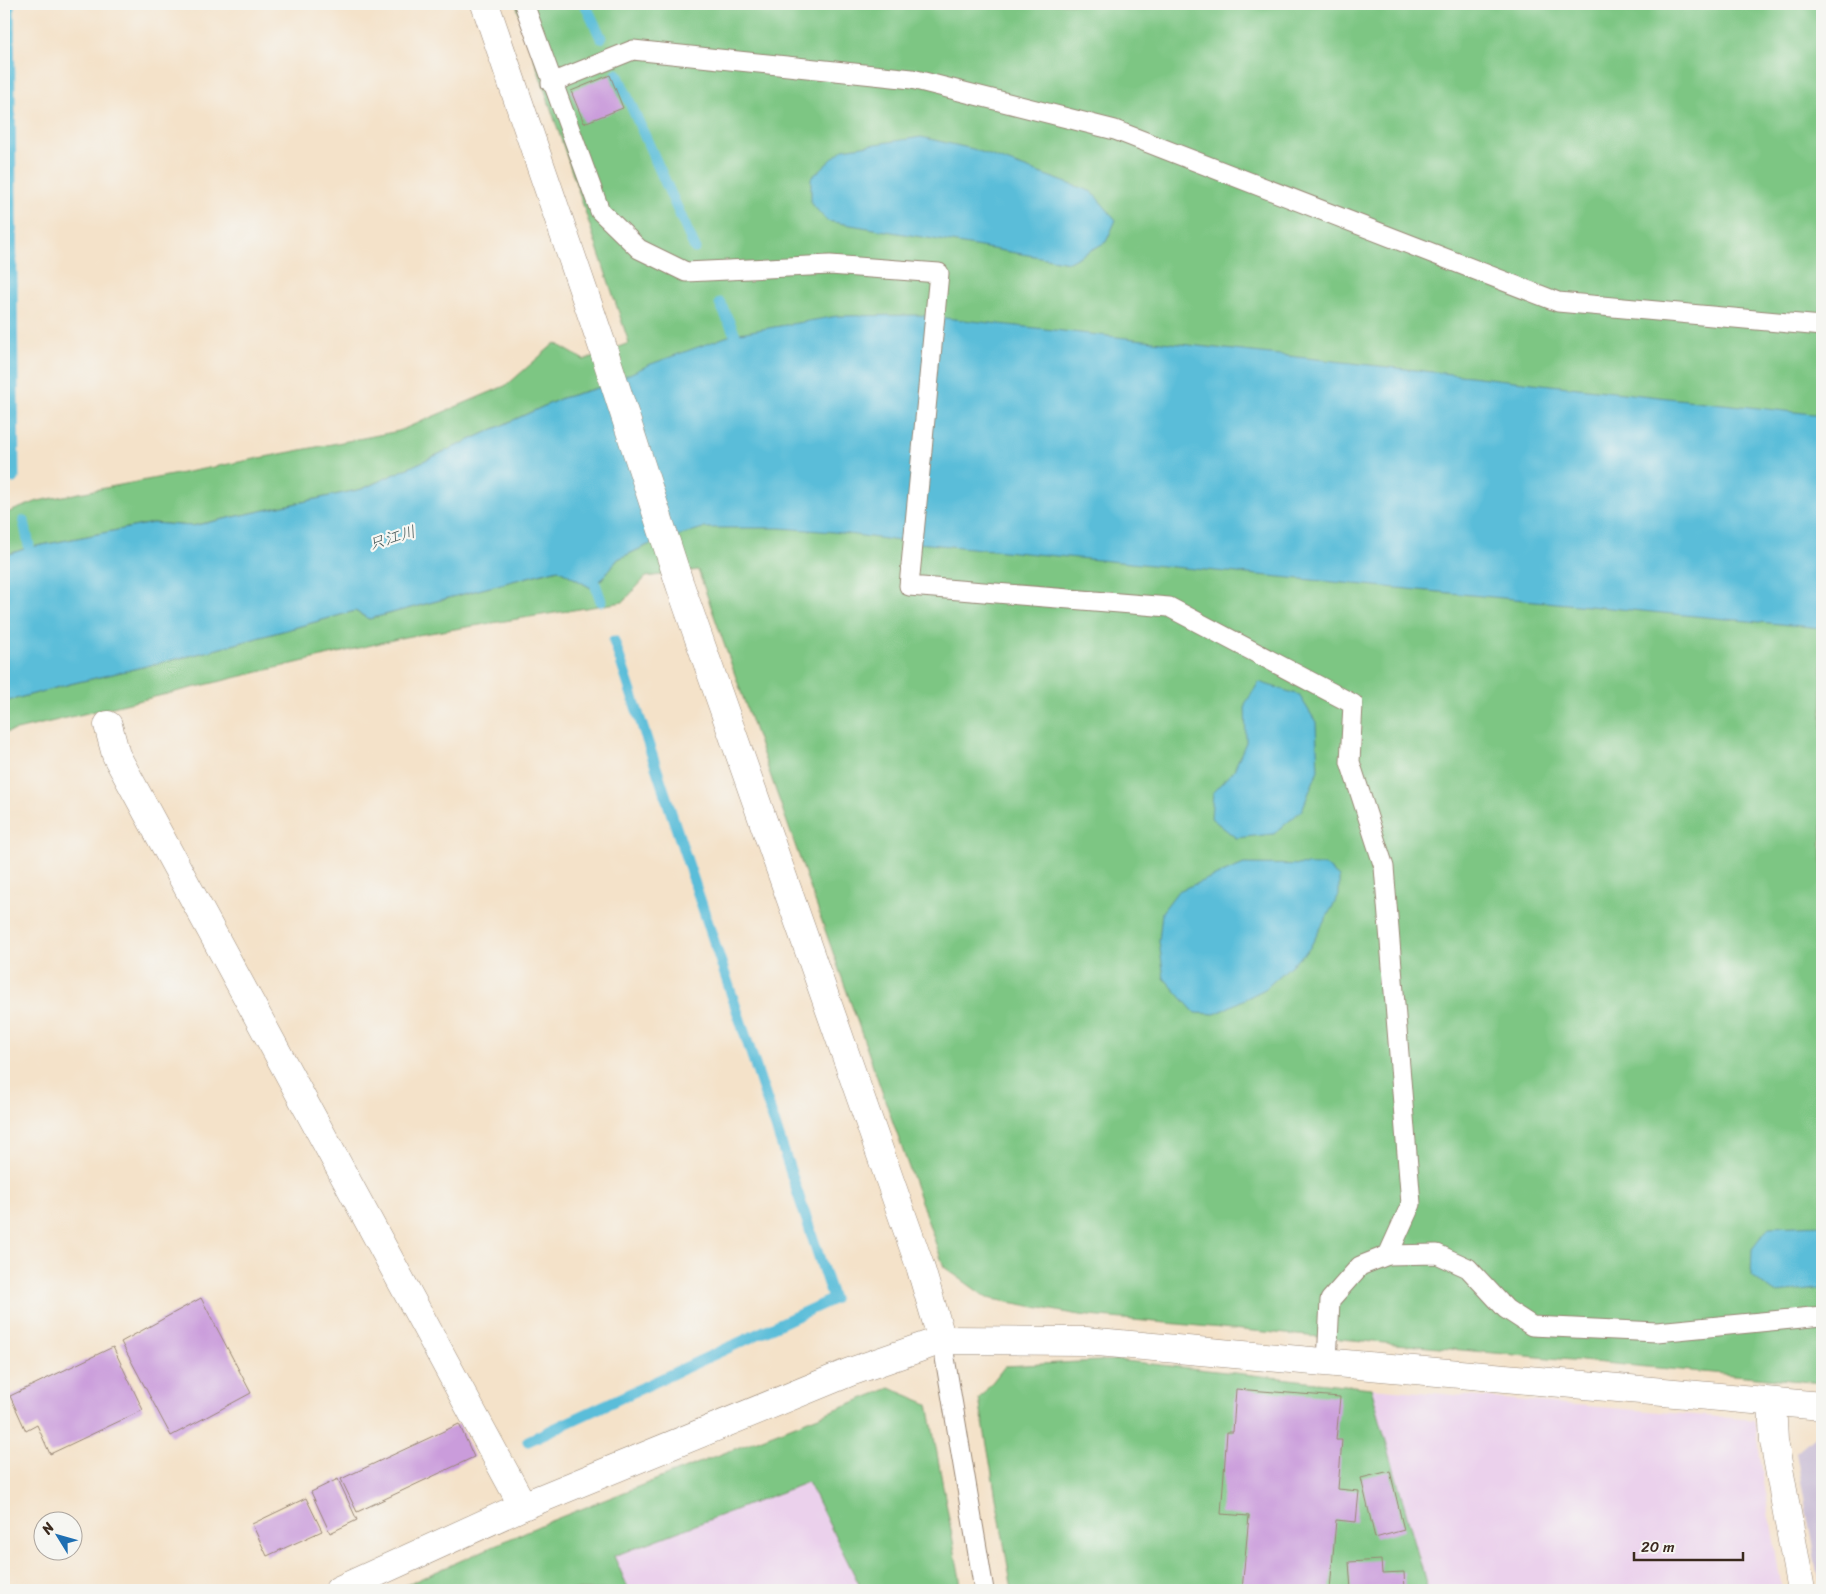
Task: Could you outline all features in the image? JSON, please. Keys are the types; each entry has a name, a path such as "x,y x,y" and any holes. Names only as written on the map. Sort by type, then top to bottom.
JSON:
{"street":[{"path":"485,4 601,342 680,585 920,1266 942,1340"},
{"path":"108,725 116,755 523,1506"},
{"path":"339,1590 523,1506 850,1372 942,1340 1086,1341 1822,1406"},
{"path":"1772,1402 1774,1441 1801,1590"}],"lane":[{"path":"524,4 551,83 600,211 639,249 686,272 830,265 939,273 909,586 1169,607 1353,704 1350,762 1384,867 1411,1204 1388,1255"},
{"path":"551,83 633,50 912,79 1115,130 1558,302 1822,326"},
{"path":"1327,1363 1330,1300 1360,1266 1388,1255 1437,1254 1468,1268 1506,1308 1532,1326 1657,1332 1822,1316"},
{"path":"942,1340 984,1590"}],"shaded area":[{"path":"1371,1388 1754,1420 1782,1590 1427,1590"},
{"path":"1819,1432 1822,1432 1822,1590 1820,1590 1796,1452"},
{"path":"808,1482 862,1590 629,1590 613,1556"}],"green space":[{"path":"516,4 1822,4 1822,1383 1079,1315 987,1298 944,1267 698,570 646,577 623,602 405,637 4,733 4,702 70,684 210,651 355,611 369,619 558,569 591,588 597,585 618,559 648,545 601,387 562,398 362,489 192,526 153,523 27,548 4,556 4,514 38,501 399,431 507,385 555,343 584,360 629,343"},
{"path":"1116,1360 1371,1388 1428,1590 1012,1590 979,1399 1005,1366"},
{"path":"890,1388 928,1404 962,1590 862,1590 808,1482 614,1556 629,1590 395,1590 543,1524"}],"water":[{"path":"921,137 973,149 1092,192 1116,220 1106,242 1069,262 827,221 811,203 811,178 843,149"},
{"name":"只江川","path":"918,315 1822,415 1822,628 907,542 833,532 780,528 703,528 648,545 618,559 597,585 591,588 558,569 369,619 355,611 210,651 70,684 4,702 4,556 27,548 153,523 192,526 362,489 562,398 601,387 651,364 734,334 837,316"},
{"path":"1259,682 1299,695 1316,722 1318,770 1302,810 1274,834 1236,838 1211,818 1213,792 1234,770 1246,742 1245,704"},
{"path":"1244,864 1325,865 1339,877 1339,895 1309,949 1265,989 1215,1014 1195,1013 1164,978 1159,941 1162,912 1178,891"},
{"path":"1822,1225 1822,1289 1775,1293 1751,1276 1752,1249 1769,1227"}],"building":[{"path":"610,75 623,108 584,123 571,91"},
{"path":"201,1298 251,1393 171,1436 121,1342"},
{"path":"113,1347 143,1410 50,1454 37,1425 26,1431 10,1396"},
{"path":"1236,1389 1340,1397 1336,1440 1342,1440 1338,1489 1359,1491 1356,1522 1336,1520 1330,1590 1242,1590 1249,1516 1221,1514 1227,1432 1233,1432"},
{"path":"459,1424 474,1457 357,1512 341,1479"},
{"path":"1390,1471 1404,1530 1375,1538 1361,1478"},
{"path":"338,1479 357,1520 330,1533 311,1492"},
{"path":"306,1498 322,1531 267,1556 252,1524"},
{"path":"1381,1560 1382,1573 1404,1572 1405,1590 1351,1590 1349,1562"}],"waterway":[{"path":"9,4 14,478"},
{"path":"585,4 601,38"},
{"path":"617,74 695,248"},
{"path":"720,303 741,347"},
{"path":"24,521 32,561"},
{"path":"591,572 601,601"},
{"path":"528,1441 833,1299 614,641"}]}
